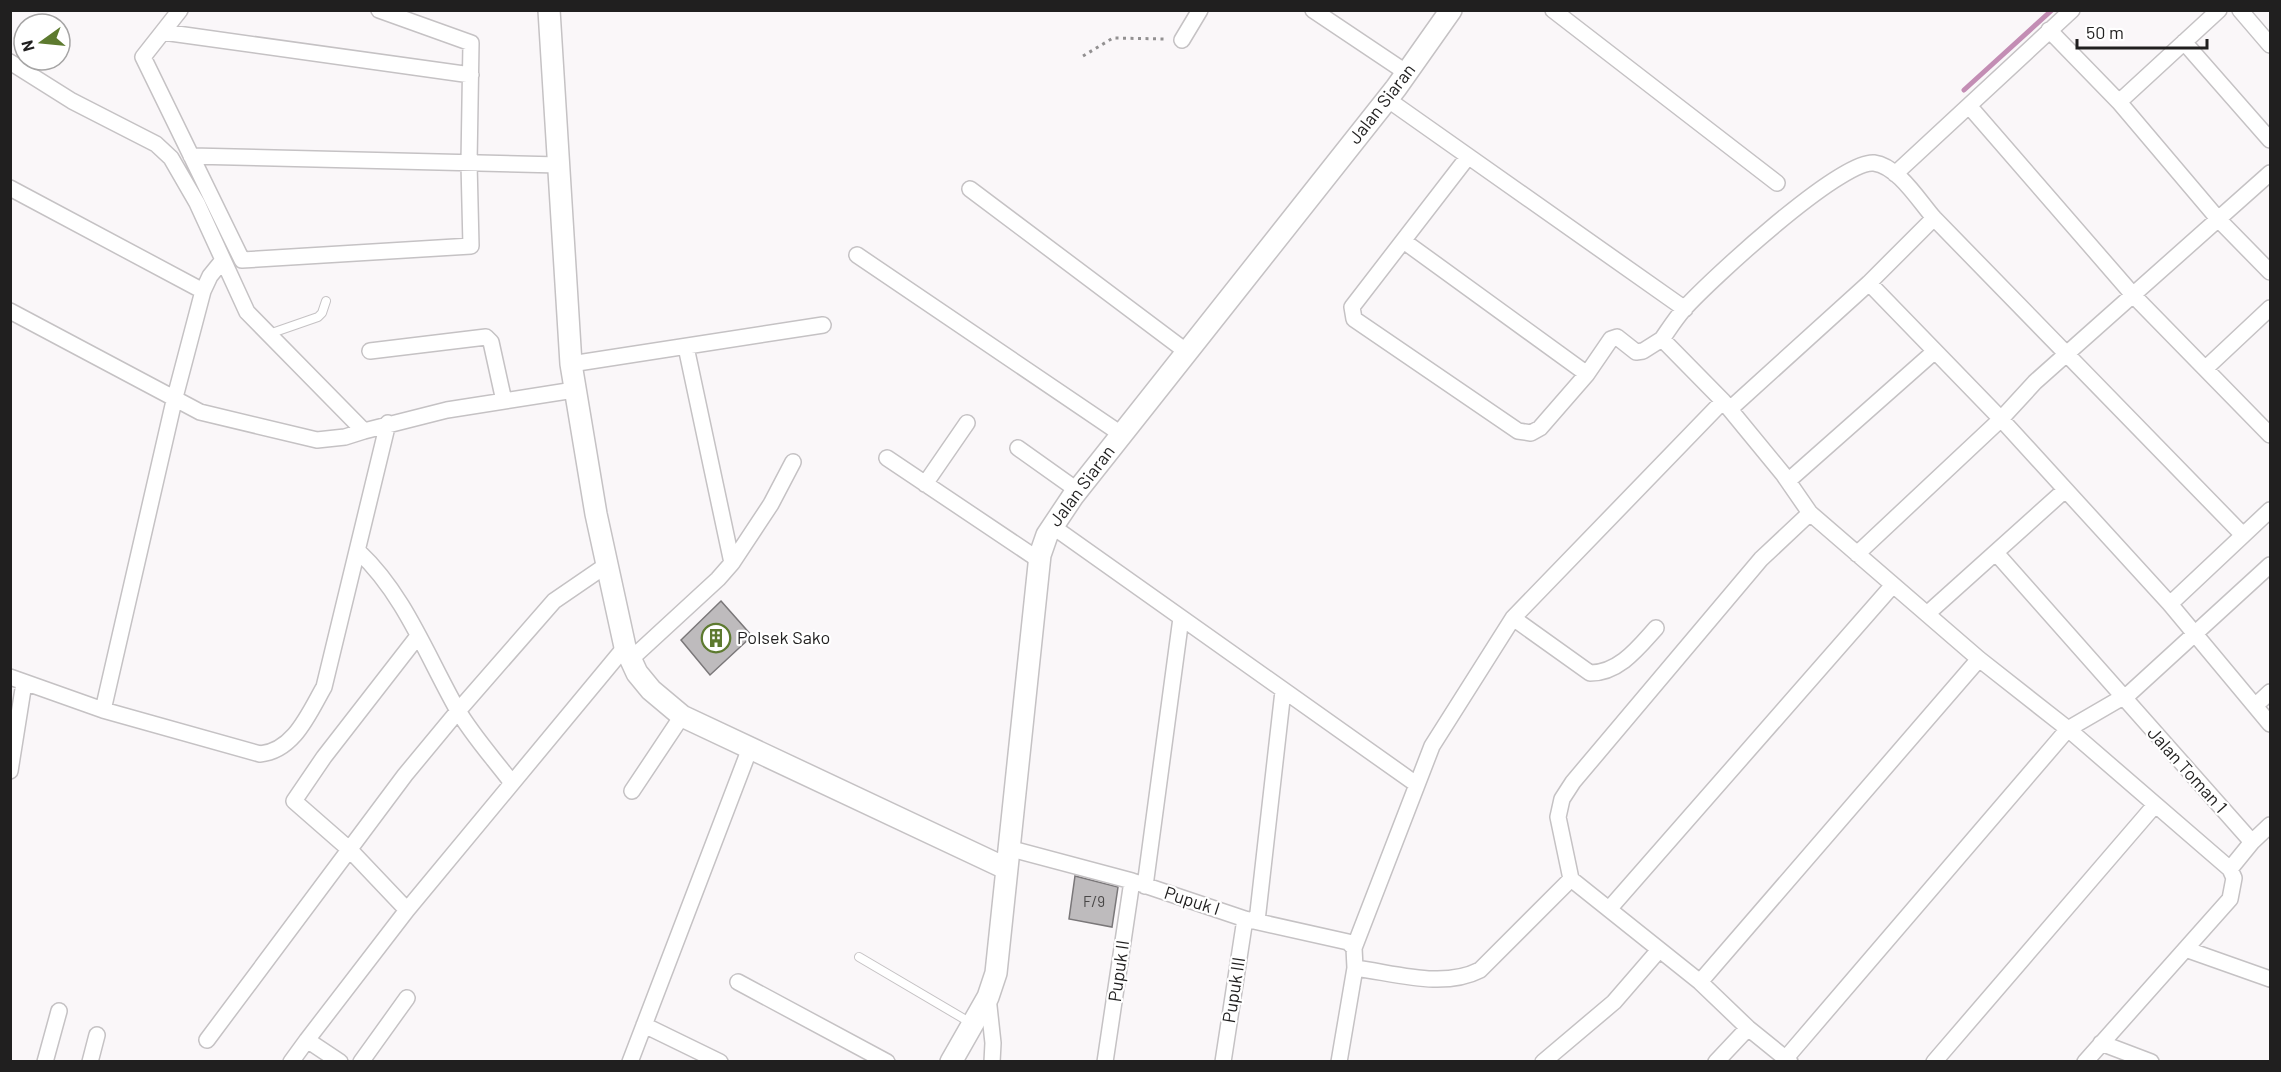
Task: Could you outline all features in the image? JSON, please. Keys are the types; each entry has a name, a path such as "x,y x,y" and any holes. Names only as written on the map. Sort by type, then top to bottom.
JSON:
{"street":[{"path":"180,10 143,57 242,260 471,246 469,163 471,43 379,10"},
{"path":"549,10 574,390 627,654 651,690 682,716 750,748 1007,858"},
{"path":"1182,40 1200,10"},
{"path":"1313,10 1407,73"},
{"name":"Jalan Siaran","path":"951,1062 988,997 999,957 1007,858 1039,560 1043,543 1077,490 1387,99 1451,10"},
{"path":"1553,10 1777,183"},
{"path":"1895,174 1970,107 2072,10"},
{"path":"2119,102 2219,10"},
{"path":"2240,10 2271,45"},
{"path":"2049,30 2119,102 2219,220 2271,272"},
{"path":"163,32 471,75"},
{"path":"2184,42 2271,140"},
{"path":"10,62 72,101 156,144 171,158 197,203 247,312 364,431"},
{"path":"1387,99 1467,158 1685,309"},
{"path":"1970,107 2134,296 2271,435"},
{"path":"191,156 559,165"},
{"path":"1467,158 1405,242 1352,307 1354,319 1518,431 1532,433 1540,428 1587,374 1605,343 1613,337 1622,340 1636,352 1643,351 1662,339 1685,309 1798,204 1853,167 1871,162 1883,165 1895,174 1934,218 2242,534"},
{"path":"1857,554 2067,354 2271,173"},
{"path":"10,188 203,291"},
{"path":"970,189 1187,352"},
{"path":"1339,1062 1355,968 1354,948 1416,784 1432,746 1513,618 1726,405 1869,283 1934,218"},
{"path":"1405,242 1587,374"},
{"path":"857,255 1121,435"},
{"path":"103,710 174,401 203,291 210,276 223,260"},
{"path":"1869,283 2001,419 2170,604 2271,724"},
{"path":"2206,368 2271,308"},
{"path":"10,311 139,378 174,401 200,412 317,440 345,437 388,423 574,390"},
{"path":"571,364 823,325"},
{"path":"370,351 486,338 491,342 504,401"},
{"path":"1662,339 1726,405 1788,481 1810,513 1979,659 2068,729 2230,870 2234,878 2230,899 2188,950 2085,1062"},
{"path":"686,347 732,563"},
{"path":"1788,481 1935,351"},
{"path":"10,771 17,680 103,710 260,754 278,750 287,743 306,719 324,687 388,423"},
{"path":"925,484 967,423"},
{"path":"1018,448 1077,490"},
{"path":"887,458 1039,560"},
{"path":"291,1062 407,910 512,783 627,654 718,579 732,563 771,504 793,462"},
{"path":"1927,614 2065,490"},
{"path":"2170,604 2242,534 2271,510"},
{"path":"1810,513 1761,559 1573,782 1562,799 1558,817 1571,879 1700,982 1748,1028 1788,1060 2068,729 2122,698 2271,565"},
{"path":"1052,526 1416,784"},
{"path":"358,552 371,564 391,590 458,711 512,783"},
{"name":"Jalan Toman 1","path":"1996,553 2122,698 2252,842"},
{"path":"207,1040 405,775 458,711 554,601 608,564"},
{"path":"1610,908 1893,585"},
{"name":"Pupuk II","path":"1105,1062 1138,884 1181,618"},
{"path":"1513,618 1590,673 1610,670 1636,650 1656,628"},
{"path":"407,910 350,850 294,801 324,757 418,636"},
{"path":"1700,982 1979,659"},
{"name":"Pupuk III","path":"1223,1062 1251,920 1283,691"},
{"path":"2254,706 2271,692"},
{"path":"632,791 682,716"},
{"path":"630,1062 750,748"},
{"path":"1934,1062 2155,805"},
{"path":"2230,870 2252,842 2271,825"},
{"name":"Pupuk I","path":"1007,858 1138,884 1251,920 1348,942 1354,948"},
{"path":"1355,968 1444,980 1466,978 1480,970 1571,879"},
{"path":"1544,1062 1614,1002 1659,950"},
{"path":"2188,950 2271,979"},
{"path":"738,982 887,1062"},
{"path":"988,997 993,1043 992,1062"},
{"path":"361,1062 407,998"},
{"path":"45,1062 59,1011"},
{"path":"644,1025 720,1062"},
{"path":"1716,1062 1748,1028"},
{"path":"90,1062 97,1035"},
{"path":"307,1040 340,1062"},
{"path":"2101,1043 2151,1062"}],"lane":[{"path":"267,334 318,317 322,314 326,302"},
{"path":"860,957 973,1023"}],"path":[{"path":"1083,56 1113,38 1182,40"}],"building":[{"name":"Polsek Sako","path":"721,601 752,636 710,675 681,640"},
{"path":"1075,876 1118,887 1112,927 1069,919"}],"waterway":[{"path":"1964,90 2052,10"}],"place":[{"name":"Polsek Sako","path":"716,638"}]}
